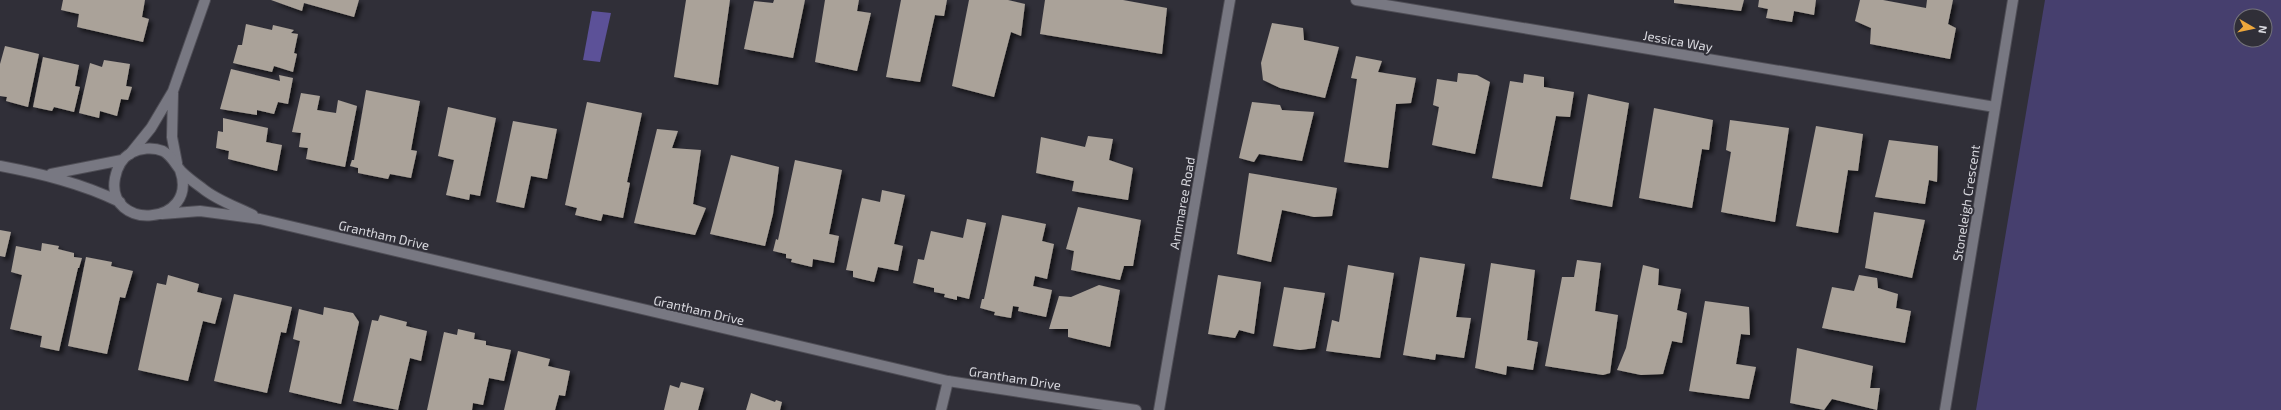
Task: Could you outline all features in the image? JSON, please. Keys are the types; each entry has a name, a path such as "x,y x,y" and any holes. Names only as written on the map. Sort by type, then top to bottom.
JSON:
{"street":[{"path":"120,202 115,191 114,179 126,157 153,125 173,91 205,0"},
{"name":"Annmaree Road","path":"1159,410 1230,0"},
{"name":"Jessica Way","path":"1356,0 1995,107"},
{"name":"Stoneleigh Crescent","path":"1945,410 2014,0"},
{"path":"162,214 174,204 181,194 182,175 178,167 172,137 173,91"},
{"name":"Grantham Drive","path":"49,175 126,157 138,150 151,148 163,151 178,167 204,190 260,219"},
{"name":"Grantham Drive","path":"0,166 49,175 93,188 120,202 127,209 138,215 150,217 162,214 200,211 260,219 948,381 1136,410"},
{"path":"941,410 948,381"}],"shaded area":[{"path":"2045,0 2281,0 2281,410 1976,410"},
{"path":"592,11 611,13 600,62 583,60"}],"building":[{"path":"63,0 145,0 142,17 149,19 143,42 77,27 79,14 61,10"},
{"path":"271,0 359,0 354,17 304,3 302,11"},
{"path":"686,0 730,0 718,85 674,77"},
{"path":"774,0 805,0 793,58 744,49 754,1 773,3"},
{"path":"825,0 859,0 857,11 871,13 857,71 815,62"},
{"path":"901,0 947,0 944,16 935,15 920,82 886,77"},
{"path":"969,0 1008,0 1025,4 1021,36 1011,32 994,97 952,86"},
{"path":"1045,0 1123,0 1167,8 1162,54 1040,34"},
{"path":"1674,0 1744,0 1741,11 1674,3"},
{"path":"1759,0 1816,0 1814,15 1794,11 1792,22 1766,18 1768,9 1758,7"},
{"path":"1860,0 1883,0 1926,8 1927,0 1953,0 1948,24 1956,28 1950,59 1870,44 1871,28 1855,21"},
{"path":"1272,23 1303,28 1304,40 1339,47 1325,98 1280,88 1263,80 1261,63"},
{"path":"246,24 272,30 273,25 294,30 291,33 298,34 294,53 297,54 293,72 274,66 272,72 233,63 238,45 242,45"},
{"path":"5,46 39,54 28,107 6,101 7,97 0,96 0,64"},
{"path":"1356,56 1382,61 1378,72 1416,78 1411,103 1396,104 1388,168 1344,162 1357,79 1351,78"},
{"path":"43,57 79,65 75,86 80,87 74,112 54,107 52,111 33,107"},
{"path":"104,60 130,64 126,86 132,87 128,100 121,99 117,116 100,111 99,118 79,113 90,63 102,67"},
{"path":"231,69 280,81 279,75 293,78 288,104 278,102 274,114 257,110 257,115 220,109"},
{"path":"1458,73 1477,75 1490,82 1475,154 1432,145 1439,107 1433,105 1437,79 1457,82"},
{"path":"1524,74 1544,77 1544,87 1574,92 1570,117 1556,116 1542,187 1492,178 1510,81 1523,83"},
{"path":"366,90 420,101 411,150 417,151 411,178 390,174 388,179 358,173 358,168 350,166 352,160 354,160"},
{"path":"301,93 320,96 317,110 336,113 338,100 357,106 345,167 306,159 308,148 299,147 301,133 292,132"},
{"path":"1588,94 1629,103 1612,207 1570,199"},
{"path":"587,102 642,113 627,182 630,183 623,218 603,214 601,221 575,215 577,208 565,205"},
{"path":"1252,102 1280,105 1282,110 1314,112 1302,161 1259,154 1254,162 1239,158"},
{"path":"448,107 496,118 480,196 470,194 469,200 446,195 454,160 438,156"},
{"path":"1654,108 1713,120 1709,150 1702,149 1692,208 1639,198"},
{"path":"223,118 268,128 266,142 282,145 277,171 228,159 229,151 216,148 218,131 223,132"},
{"path":"1730,120 1789,128 1775,222 1721,212 1731,152 1726,150"},
{"path":"513,121 557,129 547,179 531,176 524,208 496,202"},
{"path":"1816,126 1863,134 1858,171 1848,170 1838,233 1796,226"},
{"path":"657,129 678,131 672,148 701,150 693,204 706,208 695,235 634,223"},
{"path":"1088,136 1113,139 1109,160 1133,168 1128,200 1072,191 1074,181 1036,173 1041,137 1085,147"},
{"path":"1889,140 1938,146 1937,182 1929,180 1925,204 1875,197"},
{"path":"731,155 779,167 773,214 765,246 710,234"},
{"path":"795,160 842,170 829,234 839,236 834,263 813,259 812,267 791,262 792,259 786,258 786,254 773,251 776,239 778,240"},
{"path":"1249,173 1337,188 1332,216 1314,217 1282,210 1271,262 1237,254"},
{"path":"882,190 905,195 894,244 903,246 898,271 878,267 874,282 853,277 853,271 846,270 862,198 880,202"},
{"path":"1078,207 1141,220 1133,266 1124,266 1120,280 1071,270 1074,251 1066,249"},
{"path":"1874,212 1925,220 1912,278 1865,268"},
{"path":"1002,215 1046,224 1042,241 1054,244 1047,279 1035,276 1033,286 1052,290 1046,317 1018,311 1019,307 1013,306 1011,318 994,315 995,312 980,308 982,299 984,299"},
{"path":"967,219 986,223 969,299 957,296 957,300 944,297 945,294 934,292 934,288 913,283 918,259 924,260 931,231 963,238"},
{"path":"0,230 11,232 5,257 0,256"},
{"path":"42,243 59,246 58,249 74,253 74,257 82,258 78,268 59,351 40,347 42,336 10,329 22,275 11,272 16,246 41,251"},
{"path":"86,257 112,262 111,266 133,271 125,298 120,297 107,354 68,346"},
{"path":"1420,257 1465,264 1456,317 1471,318 1464,358 1436,354 1435,360 1403,355"},
{"path":"1577,260 1601,263 1595,311 1618,315 1610,373 1603,375 1545,366 1562,277 1574,277"},
{"path":"1491,263 1535,270 1527,340 1538,342 1533,370 1507,366 1506,375 1475,368"},
{"path":"1348,265 1394,273 1380,358 1326,351 1332,320 1339,322"},
{"path":"1643,265 1659,269 1658,285 1681,289 1677,310 1687,313 1682,343 1672,341 1663,374 1641,375 1617,370 1626,348"},
{"path":"168,275 199,284 197,292 222,298 215,324 203,321 188,381 138,370 157,283 166,285"},
{"path":"1218,275 1261,282 1254,334 1239,330 1235,338 1208,334"},
{"path":"1859,275 1877,278 1878,288 1898,294 1896,308 1911,311 1905,343 1822,328 1832,287 1854,291"},
{"path":"1099,285 1120,290 1110,347 1068,337 1068,329 1049,329 1059,296 1071,297"},
{"path":"1284,287 1325,293 1315,348 1300,350 1273,346"},
{"path":"234,294 292,307 286,333 281,332 267,393 214,381"},
{"path":"1705,301 1749,307 1750,335 1741,334 1736,364 1756,367 1749,399 1689,391"},
{"path":"324,307 353,313 359,322 341,404 289,392 300,341 293,339 299,309 323,315"},
{"path":"380,315 407,322 406,326 427,331 421,361 410,358 398,410 353,401 372,320 378,321"},
{"path":"458,329 475,333 474,339 486,341 486,345 511,350 504,381 489,378 483,405 473,403 472,410 427,410 444,332 457,335"},
{"path":"1797,348 1873,366 1870,388 1880,388 1877,410 1832,399 1824,410 1790,403"},
{"path":"518,351 550,359 548,366 570,371 565,396 559,395 555,410 504,410"},
{"path":"681,382 704,388 698,410 664,410 670,385 679,388"},
{"path":"751,393 775,402 776,400 782,402 780,410 746,410"}]}
